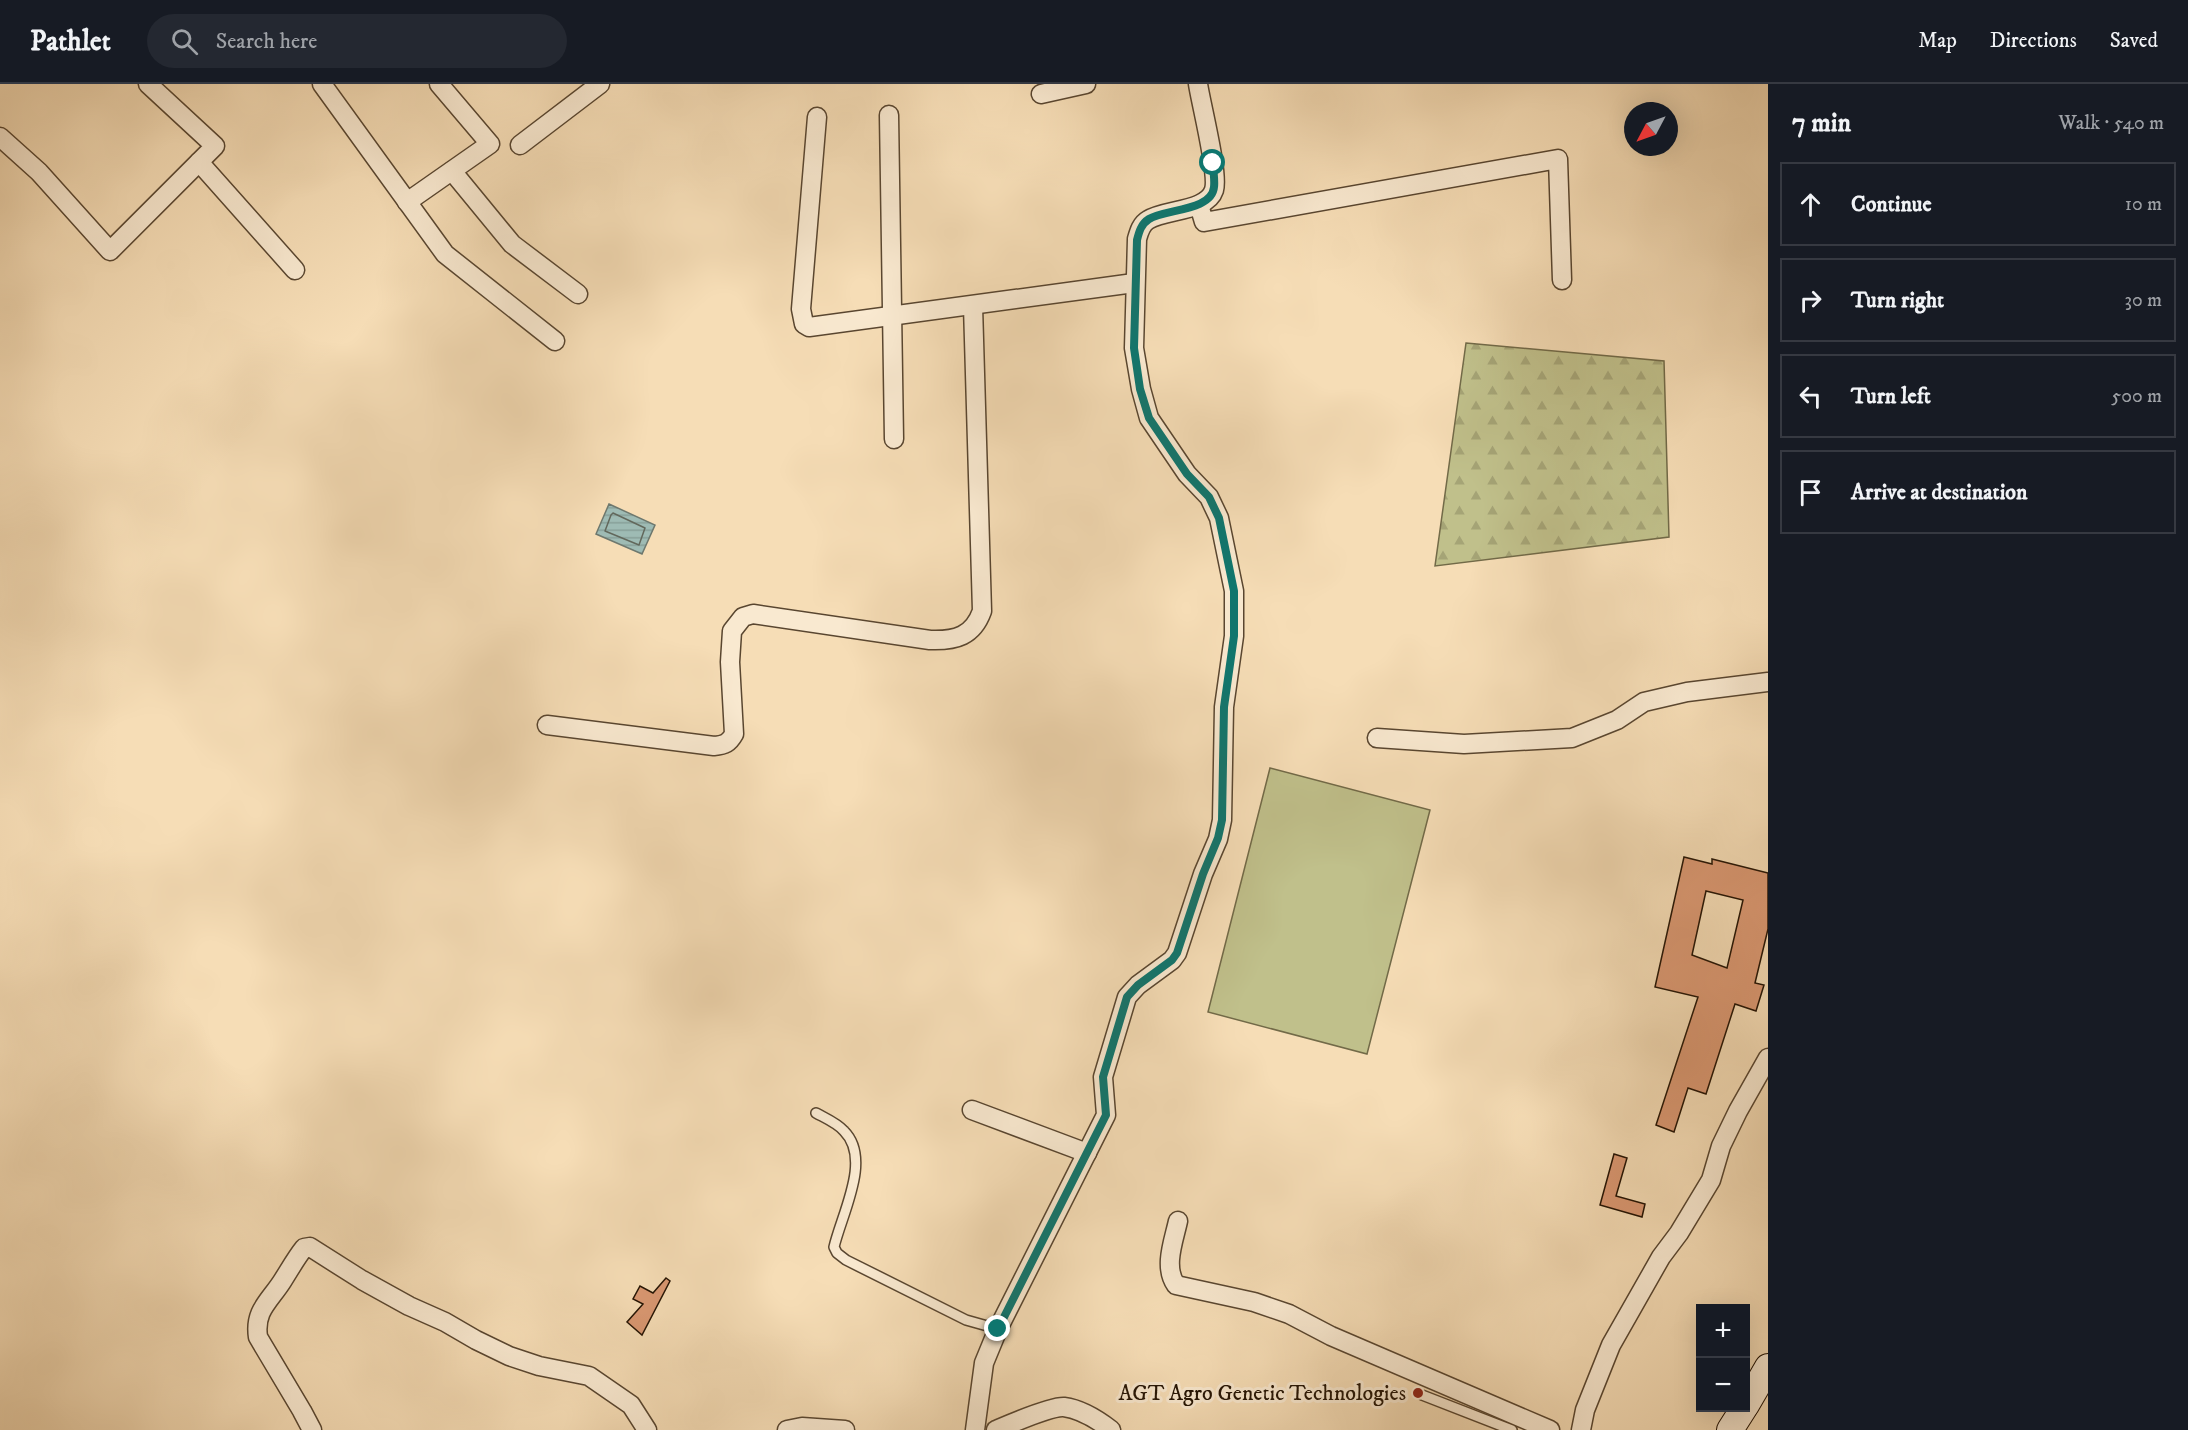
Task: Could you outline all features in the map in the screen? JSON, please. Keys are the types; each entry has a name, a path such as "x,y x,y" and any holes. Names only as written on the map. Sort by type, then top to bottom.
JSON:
{"main road":[{"path":"1750,1398 1768,1367"},
{"path":"1730,1430 1741,1412"}],"street":[{"path":"0,137 39,172 110,250 215,146 148,84"},
{"path":"322,84 445,254 555,341"},
{"path":"407,202 490,144 440,84"},
{"path":"520,145 600,84"},
{"path":"1041,94 1086,84"},
{"path":"975,1430 984,1363 998,1329 1106,1115 1103,1077 1127,997 1138,985 1172,960 1177,953 1203,874 1218,838 1222,820 1224,707 1234,636 1234,591 1219,518 1209,497 1187,474 1149,418 1140,389 1134,348 1134,283 1137,240 1142,226 1154,217 1199,205 1215,189 1213,163 1197,84"},
{"path":"889,115 894,439"},
{"path":"817,117 801,309 804,324 813,328 1134,283"},
{"path":"1199,205 1204,222 1558,159 1562,280"},
{"path":"199,162 295,270"},
{"path":"452,171 512,244 578,294"},
{"path":"546,725 714,746 724,745 734,734 730,662 732,631 743,617 753,614 930,640 946,640 971,631 978,622 982,610 973,306"},
{"path":"1377,738 1464,744 1572,738 1617,720 1644,702 1687,692 1768,682"},
{"path":"1581,1430 1585,1410 1611,1346 1661,1257 1679,1233 1711,1180 1720,1146 1768,1058"},
{"path":"972,1110 1087,1153"},
{"path":"1178,1221 1171,1254 1171,1273 1176,1285 1254,1302 1289,1314 1331,1336 1550,1430"},
{"path":"312,1430 258,1337 256,1325 261,1309 296,1258 304,1248 310,1247 362,1280 509,1356 539,1366 589,1376 631,1405 647,1430"},
{"path":"996,1430 1063,1407 1083,1414 1111,1430"},
{"path":"787,1430 802,1427 845,1430"}],"lane":[{"path":"816,1113 843,1129 854,1143 857,1159 855,1175 834,1246 837,1253 856,1265 966,1320 998,1329"},
{"path":"1422,1395 1512,1430"}],"green space":[{"path":"1466,343 1664,361 1669,537 1435,566"},
{"path":"1270,768 1430,810 1367,1054 1208,1012"}],"water":[{"path":"609,504 655,525 642,554 596,534"}],"building":[{"path":"1684,857 1712,864 1712,859 1768,873 1768,929 1755,983 1764,985 1756,1011 1735,1004 1706,1094 1688,1088 1674,1132 1656,1125 1698,997 1655,987","holes":["1706,891 1743,900 1727,968 1692,955"]},
{"path":"1614,1154 1627,1158 1616,1196 1645,1204 1642,1217 1600,1205"},
{"path":"666,1278 670,1281 642,1335 627,1322 643,1304 633,1299 640,1286 653,1293"}],"place":[{"name":"AGT Agro Genetic Technologies","path":"1418,1393"}],"route":[{"path":"998,1329 1106,1115 1103,1077 1127,997 1138,985 1172,960 1177,953 1203,874 1218,838 1222,820 1224,707 1234,636 1234,591 1226,545 1219,518 1209,497 1187,474 1165,445 1149,418 1140,389 1134,348 1134,283 1137,240 1142,226 1154,217 1199,205 1210,196 1215,189 1213,163"}]}
